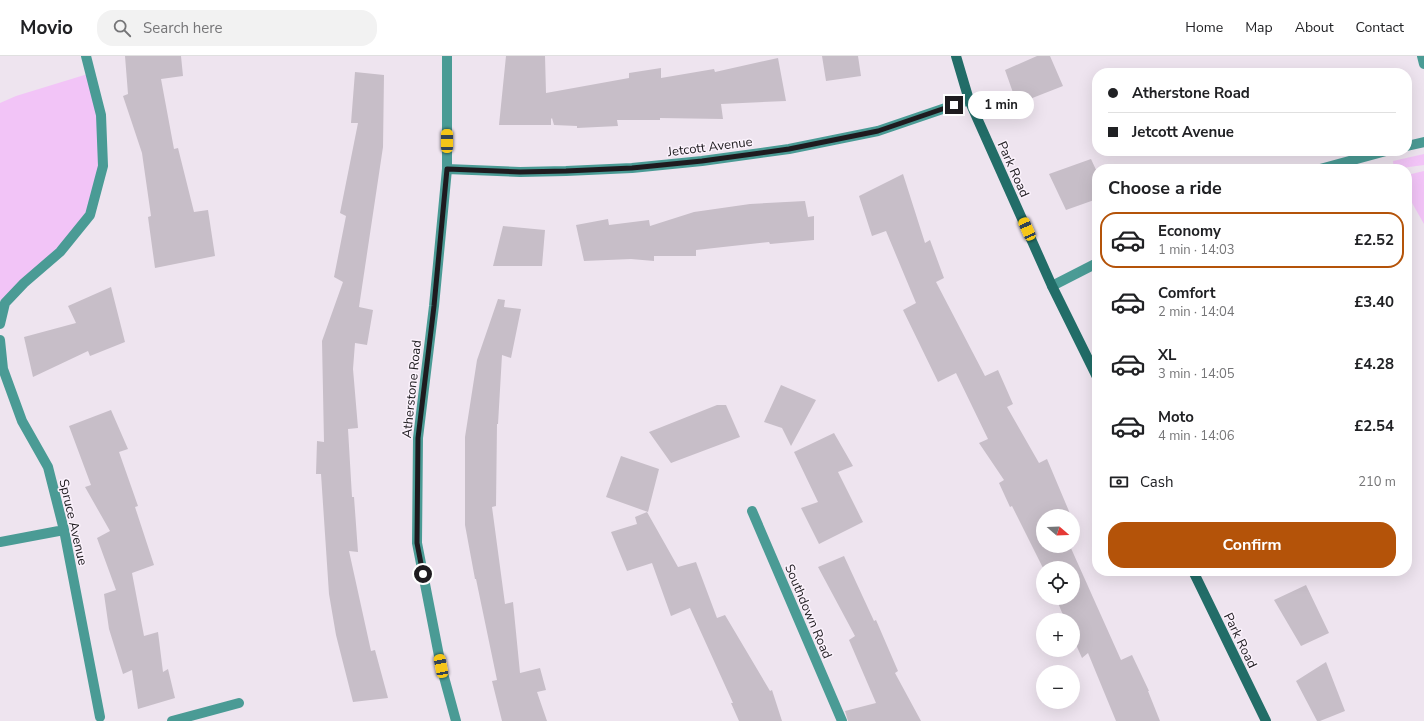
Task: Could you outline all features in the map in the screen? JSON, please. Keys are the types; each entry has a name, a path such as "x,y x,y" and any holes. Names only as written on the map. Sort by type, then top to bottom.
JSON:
{"street":[{"path":"0,324 3,301 60,252 90,215 103,166 101,115 86,56"},
{"name":"Atherstone Road","path":"447,56 447,169 434,306 418,438 417,543 441,666 456,721"},
{"name":"Park Road","path":"956,56 969,100 1052,286 1092,367"},
{"path":"1422,56 1424,64"},
{"name":"Jetcott Avenue","path":"447,169 520,172 566,171 632,168 702,161 789,149 878,131 969,100"},
{"path":"1412,145 1424,142"},
{"path":"1338,164 1368,156"},
{"path":"1052,286 1092,266"},
{"name":"Spruce Avenue","path":"0,340 3,369 22,421 48,467 64,530 101,720"},
{"name":"Southdown Road","path":"752,511 842,721"},
{"path":"0,542 64,530"},
{"name":"Park Road","path":"1195,576 1266,721"},
{"path":"172,721 239,703"}],"shaded area":[{"path":"91,73 103,166 90,215 5,303 0,300 0,103 16,96"},
{"path":"1424,154 1424,165 1412,167 1412,164 1393,164 1393,161"},
{"path":"1424,171 1424,224 1412,203 1412,174"}],"building":[{"path":"125,56 181,56 183,76 161,79 174,149 178,148 194,212 208,210 215,256 155,268 148,217 151,216 142,153 123,96 128,94"},
{"path":"506,56 545,56 546,93 629,78 629,73 661,68 661,78 714,69 715,72 778,58 786,101 721,104 723,119 660,118 660,120 617,120 618,126 577,128 577,126 554,125 552,118 551,125 499,125"},
{"path":"822,56 858,56 861,76 826,81"},
{"path":"1037,56 1050,56 1063,86 1017,104 1005,70"},
{"path":"355,72 384,75 383,147 359,307 373,310 367,345 355,343 353,369 358,428 348,429 352,497 354,497 358,552 349,551 371,651 375,650 388,698 353,702 336,635 329,594 321,474 316,474 317,441 324,442 322,341 343,282 334,277 346,216 340,213 358,123 351,123"},
{"path":"1091,159 1093,164 1092,164 1092,201 1066,210 1049,174"},
{"path":"903,174 925,243 930,240 944,278 936,282 985,376 998,370 1013,404 1007,407 1039,463 1047,459 1068,509 1036,509 1036,553 1073,553 1077,561 1040,561 1012,506 1010,507 999,483 1004,480 979,443 988,439 956,373 938,382 903,310 916,303 886,231 872,236 859,196"},
{"path":"805,201 808,217 814,216 814,240 770,244 769,242 696,250 696,256 654,256 654,261 631,259 584,261 576,225 608,219 609,225 649,220 650,226 694,212 750,204"},
{"path":"503,226 545,230 542,266 493,266"},
{"path":"111,287 125,342 90,356 88,351 33,377 24,337 76,323 68,306"},
{"path":"498,299 505,300 504,307 521,309 511,358 502,355 497,424 496,506 492,507 505,604 513,602 520,673 540,668 546,690 537,692 547,721 502,721 492,681 497,680 465,525 465,437 477,360"},
{"path":"781,385 816,400 791,446 782,428 764,422"},
{"path":"717,405 726,405 740,437 671,463 649,432"},
{"path":"111,410 128,449 119,452 138,506 135,507 154,565 132,573 144,636 158,632 163,672 168,669 175,698 138,709 132,670 123,674 109,629 104,594 116,590 97,538 110,531 85,487 91,485 69,426"},
{"path":"834,433 853,466 838,472 863,522 819,544 801,508 818,502 794,452"},
{"path":"621,456 659,469 648,512 606,497"},
{"path":"647,512 678,567 696,562 717,618 725,615 770,691 772,690 782,721 739,721 731,703 733,703 690,608 671,616 652,563 627,571 611,532 637,524 635,517"},
{"path":"844,556 874,621 876,620 898,671 895,673 921,721 848,721 845,711 876,703 849,640 855,636 818,567"},
{"path":"1080,568 1121,660 1132,655 1149,691 1160,721 1116,721 1088,653 1082,658 1080,654 1080,613 1062,613 1059,605 1080,605"},
{"path":"1306,585 1329,633 1301,646 1274,600"},
{"path":"1326,662 1345,711 1317,721 1296,681"}],"route":[{"path":"423,574 417,543 418,438 434,306 447,169 520,172 566,171 632,168 702,161 789,149 878,131 954,105"}]}
